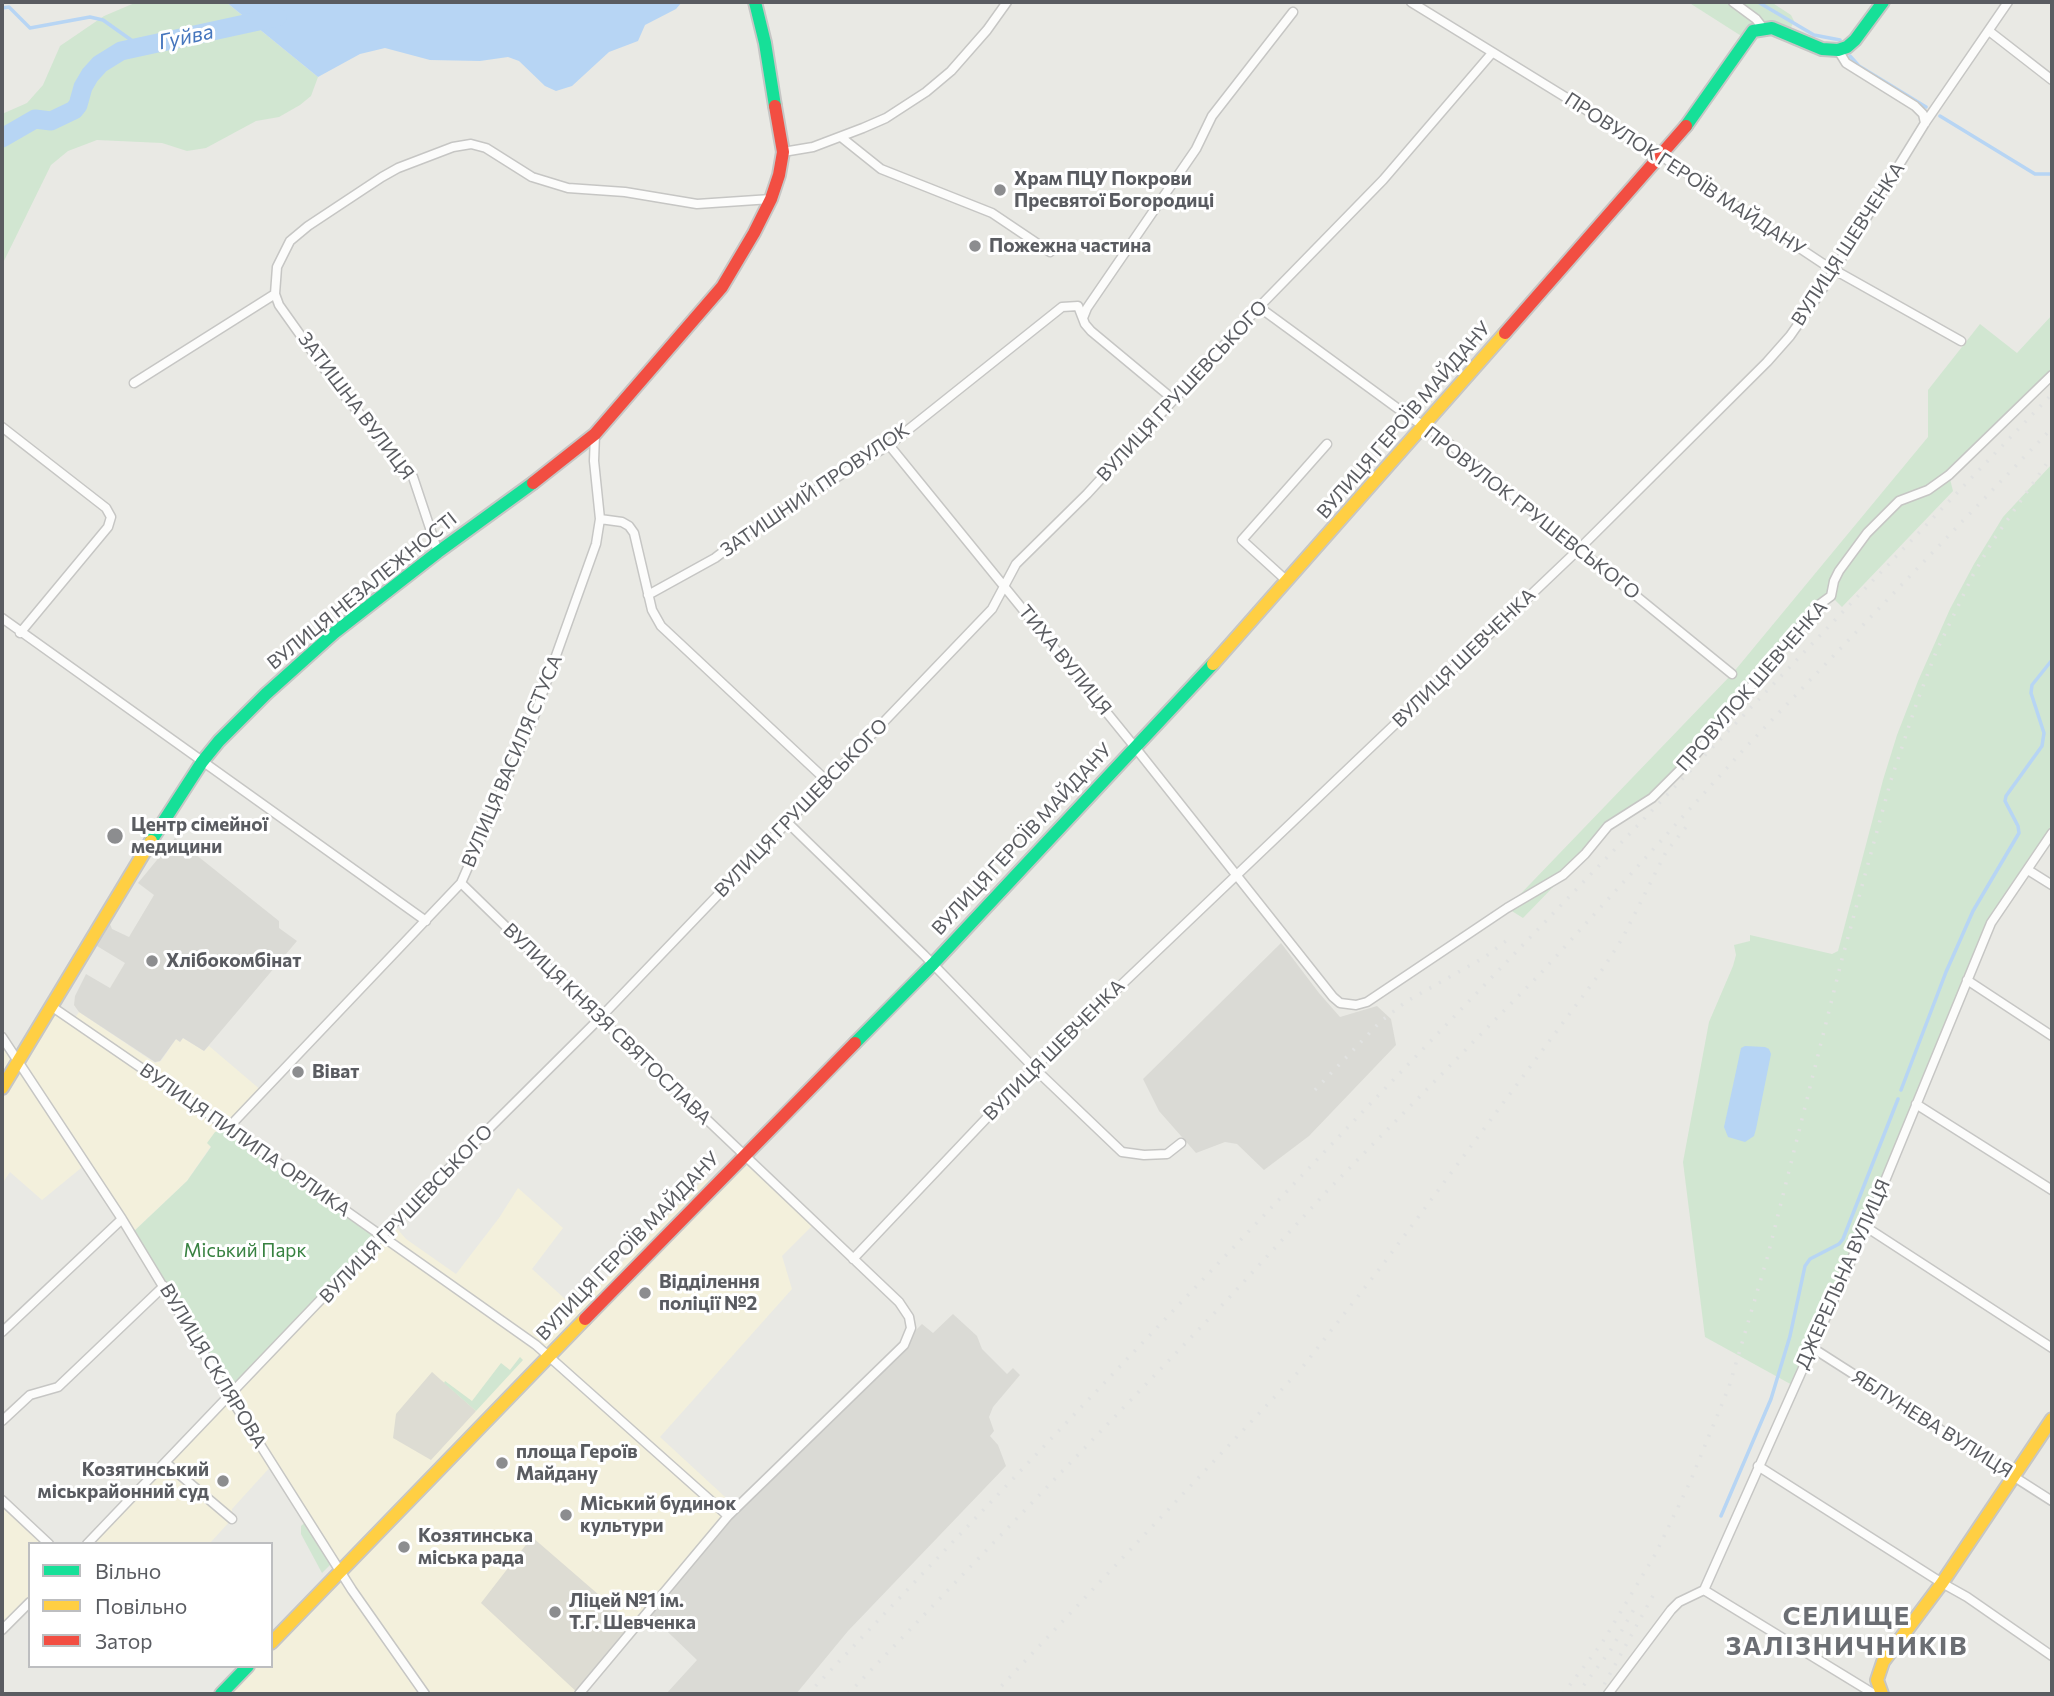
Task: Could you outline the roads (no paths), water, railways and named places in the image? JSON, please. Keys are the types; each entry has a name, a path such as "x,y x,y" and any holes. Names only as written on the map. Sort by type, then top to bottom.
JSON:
{"street":[{"path":"755,2 765,43 783,152 800,151 841,137 886,118 926,92 951,71 987,30 1007,2"},
{"name":"ПРОВУЛОК ГЕРОЇВ МАЙДАНУ","path":"1411,2 1661,156 1822,263 1961,341"},
{"path":"1733,2 1763,27 1822,49 1838,50 1855,40 1883,2"},
{"name":"ВУЛИЦЯ ШЕВЧЕНКА","path":"853,1259 1034,1068 1579,549 1767,362 1790,336 1835,269 1925,123 2008,2"},
{"path":"1174,400 1091,331 1083,318 1119,260 1196,149 1212,116 1293,12"},
{"name":"ВУЛИЦЯ ГЕРОЇВ МАЙДАНУ","path":"273,1641 744,1154 933,964 1135,746 1425,427 1682,132 1746,39 1753,31 1763,27"},
{"path":"1989,31 2052,80"},
{"path":"1838,50 1846,63 1915,106 1923,114 1925,123"},
{"name":"ВУЛИЦЯ ГРУШЕВСЬКОГО","path":"89,1542 382,1237 600,1018 992,609 1016,564 1087,494 1259,307 1382,180 1492,53"},
{"path":"841,137 881,169 992,213 1050,252"},
{"path":"134,383 275,294 277,267 283,253 290,241 308,226 398,168 460,145 478,145 532,177 568,188 625,192 697,204 771,199"},
{"name":"ВУЛИЦЯ НЕЗАЛЕЖНОСТІ","path":"2,1088 147,847 202,762 238,722 303,660 365,608 563,461 595,434 722,288 771,199 783,152"},
{"name":"ЗАТИШНА ВУЛИЦЯ","path":"275,294 279,305 338,388 412,477 438,552"},
{"name":"ЗАТИШНИЙ ПРОВУЛОК","path":"648,596 715,558 761,523 889,445 1062,307 1078,306 1083,318"},
{"name":"ПРОВУЛОК ГРУШЕВСЬКОГО","path":"1259,307 1436,433 1732,674"},
{"name":"ПРОВУЛОК ШЕВЧЕНКА","path":"1347,1005 1367,1002 1507,908 1563,874 1586,854 1608,826 1652,798 1697,753 1816,607 1831,596 1839,571 1867,533 1899,501 1928,490 1949,475 2052,375"},
{"path":"2,426 106,508 111,517 108,527 20,633"},
{"name":"ВУЛИЦЯ ВАСИЛЯ СТУСА","path":"228,1128 461,883 534,717 598,538 600,519 594,453 595,434"},
{"path":"1287,581 1242,540 1327,444"},
{"name":"ТИХА ВУЛИЦЯ","path":"889,445 1135,746 1333,997 1347,1005"},
{"path":"600,519 622,522 634,533 652,610 661,626 827,781"},
{"path":"2,618 426,921"},
{"path":"788,822 1122,1152 1167,1154 1181,1143"},
{"name":"ДЖЕРЕЛЬНА ВУЛИЦЯ","path":"1704,1590 1866,1227 1991,923 2052,833"},
{"path":"2028,870 2052,885"},
{"name":"ВУЛИЦЯ КНЯЗЯ СВЯТОСЛАВА","path":"461,883 905,1310 911,1328 904,1345 728,1516"},
{"path":"1966,980 2052,1036"},
{"name":"ВУЛИЦЯ ПИЛИПА ОРЛИКА","path":"51,1006 550,1355 728,1516"},
{"name":"ВУЛИЦЯ СКЛЯРОВА","path":"2,1037 122,1219 352,1590 425,1694"},
{"path":"1916,1104 2052,1190"},
{"path":"2,1332 122,1219"},
{"path":"1866,1227 2052,1348"},
{"path":"2,1421 27,1396 58,1387 164,1286"},
{"name":"ЯБЛУНЕВА ВУЛИЦЯ","path":"1811,1348 2052,1501"},
{"path":"1882,1694 1877,1679 1883,1662 1942,1583 2052,1419"},
{"path":"166,1463 232,1519"},
{"path":"1758,1465 1967,1597 2052,1656"},
{"path":"2,1500 47,1542"},
{"path":"579,1694 728,1516"},
{"path":"1608,1694 1678,1602 1704,1590 1874,1694"},
{"path":"2,1630 28,1604"},
{"path":"221,1694 246,1668"}],"water":[{"path":"226,2 682,2 676,9 645,25 638,41 609,52 572,86 556,91 545,86 519,61 508,57 480,61 430,60 385,48 360,54 318,77"},
{"path":"1765,1047 1771,1054 1754,1136 1745,1142 1728,1137 1724,1127 1741,1048"}],"waterway":[{"path":"1758,2 1814,35 1840,40"},
{"path":"2,8 9,7 30,28 90,17 103,20 141,47"},
{"name":"Гуйва","path":"2,138 35,119 51,121 74,110 90,75 100,64 121,51 277,17"},
{"path":"1850,56 1859,66 1926,107"},
{"path":"1940,116 2035,174 2052,174"},
{"path":"1901,1090 1946,972 1973,911 2019,833 2005,801 2042,746 2044,733 2031,693 2032,685 2052,660"},
{"path":"1721,1516 1771,1399 1790,1336 1805,1266 1810,1259 1839,1244 1843,1239 1898,1099"}],"railway":[{"path":"808,1694 2052,394"},
{"path":"848,1694 1227,1300 1328,1190 1541,973 1746,747 2052,428"},
{"path":"1563,1694 1602,1643 1656,1553 1690,1482 1729,1387 1768,1255 1842,959 1891,780 1917,702 1936,652 1973,575 1994,539 2052,456"},
{"path":"994,1694 1301,1369 1384,1263 1600,973 1622,939 1666,852 1686,827"},
{"path":"1315,1090 1380,1022 1407,1001 1485,957 1511,937"},
{"path":"1599,1694 1655,1592"},
{"path":"1577,1694 1610,1651 1637,1604"}],"place":[{"name":"Храм ПЦУ Покрови Пресвятої Богородиці","path":"1000,190"},
{"name":"Пожежна частина","path":"975,246"},
{"name":"Центр сімейної медицини","path":"115,836"},
{"name":"Хлібокомбінат","path":"152,961"},
{"name":"Віват","path":"298,1072"},
{"name":"Відділення поліції №2","path":"645,1293"},
{"name":"площа Героїв Майдану","path":"502,1463"},
{"name":"Козятинський міськрайонний суд","path":"223,1481"},
{"name":"Міський будинок культури","path":"566,1515"},
{"name":"Козятинська міська рада","path":"404,1547"},
{"name":"Ліцей №1 ім. Т.Г. Шевченка","path":"555,1612"}],"district":[{"name":"СЕЛИЩЕ ЗАЛІЗНИЧНИКІВ","path":"1847,1631"}],"park label":[{"name":"Міський Парк","path":"245,1251"}]}
